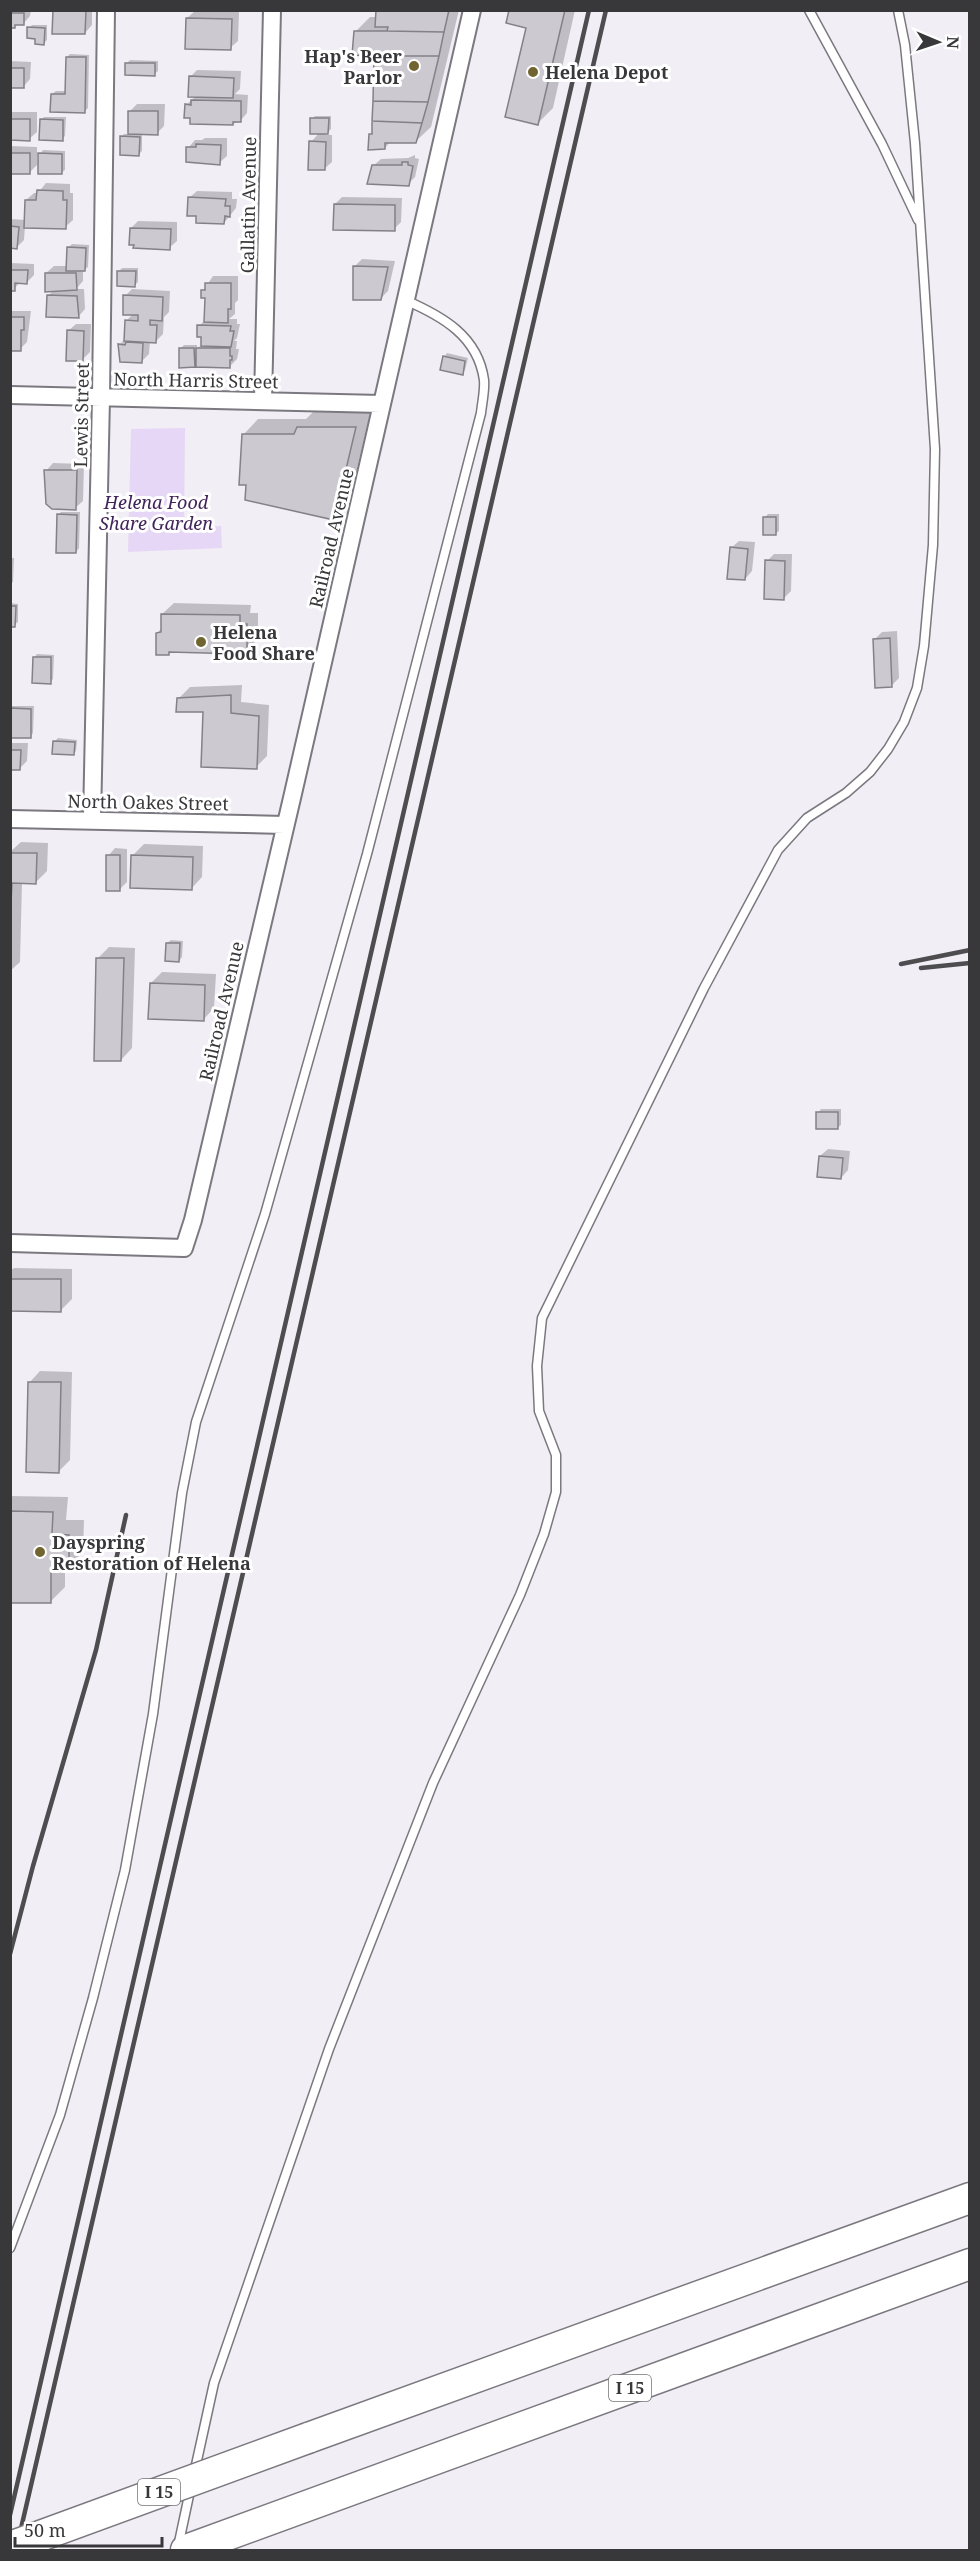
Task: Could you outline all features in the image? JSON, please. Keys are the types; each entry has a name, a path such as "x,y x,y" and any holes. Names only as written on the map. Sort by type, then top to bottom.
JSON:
{"highway":[{"name":"I 15","path":"10,2547 969,2198"},
{"name":"I 15","path":"186,2550 969,2264"}],"street":[{"name":"Lewis Street","path":"92,820 106,10"},
{"name":"Gallatin Avenue","path":"263,401 272,10"},
{"name":"Railroad Avenue","path":"10,1243 184,1248 193,1220 285,825 472,10"},
{"name":"North Harris Street","path":"10,395 381,404"},
{"name":"North Oakes Street","path":"10,819 285,825"}],"lane":[{"path":"809,10 882,144 921,226"},
{"path":"177,2550 214,2383 329,2049 433,1783 520,1595 544,1534 556,1492 556,1455 539,1411 537,1366 542,1318 704,988 778,850 807,818 846,793 870,772 888,749 904,722 917,688 924,646 933,545 934,449 915,142 905,45 898,10"},
{"path":"10,2248 60,2115 93,1998 125,1870 153,1714 182,1493 196,1422 266,1214 358,888 481,413 484,381 476,353 457,328 440,316 405,300"}],"green space":[{"name":"Helena Food Share Garden","path":"185,428 184,528 221,526 222,548 128,552 131,429"}],"building":[{"path":"10,10 12,13 24,13 24,25 15,25 15,28 10,28"},
{"path":"53,10 86,10 85,34 52,34"},
{"path":"376,10 449,10 444,32 387,31 388,27 375,27"},
{"name":"Helena Depot","path":"509,10 565,10 538,125 505,117 526,28 506,23"},
{"path":"186,18 232,19 231,50 185,49"},
{"path":"27,27 45,28 44,45 35,44 35,39 27,38"},
{"path":"354,31 444,32 439,56 374,56 352,55"},
{"path":"374,56 439,56 428,102 373,101"},
{"path":"66,57 86,57 85,113 50,112 51,94 65,94"},
{"path":"125,63 155,63 155,76 125,75"},
{"path":"10,68 24,68 24,88 10,88"},
{"path":"189,76 234,78 233,98 188,97"},
{"path":"191,100 241,101 241,122 233,122 233,125 190,124 190,118 184,118 185,104 191,105"},
{"path":"373,101 428,102 422,123 372,121"},
{"path":"128,111 158,111 158,135 128,134"},
{"path":"310,118 329,118 328,134 310,134"},
{"path":"10,119 30,119 30,141 10,140"},
{"path":"40,119 63,120 63,141 39,140"},
{"path":"372,121 422,123 416,143 385,143 385,149 368,150"},
{"path":"120,136 140,137 139,156 120,155"},
{"path":"309,141 326,142 325,170 308,170"},
{"path":"196,144 221,145 220,165 186,162 186,147 196,147"},
{"path":"10,153 30,153 30,174 10,174"},
{"path":"38,153 62,154 62,174 38,174"},
{"path":"402,162 408,162 408,165 413,166 409,186 367,184 372,165 402,165"},
{"path":"37,190 63,191 63,200 67,200 66,229 24,228 25,200 36,200"},
{"path":"188,197 226,199 225,206 230,206 230,217 225,216 224,224 196,223 196,216 187,216"},
{"path":"334,204 395,205 395,231 333,230"},
{"path":"10,226 19,227 17,249 10,248"},
{"path":"130,228 171,229 170,250 133,248 134,245 129,245"},
{"path":"67,247 86,248 85,271 66,271"},
{"path":"353,266 388,267 381,300 353,300"},
{"path":"10,270 28,270 27,284 15,283 15,291 11,291 11,294"},
{"path":"117,271 136,271 135,287 117,286"},
{"path":"45,273 76,273 77,290 45,292"},
{"path":"205,283 231,283 231,309 228,309 228,323 204,322 205,298 201,298 201,290 205,290"},
{"path":"47,295 77,296 79,318 46,317"},
{"path":"123,295 163,297 162,321 150,320 150,325 157,325 156,343 124,341 125,320 138,321 138,315 123,315"},
{"path":"10,317 24,317 24,330 21,330 21,351 10,351"},
{"path":"197,325 231,326 230,331 234,331 231,347 201,346 201,337 197,337"},
{"path":"67,330 84,331 83,361 66,361"},
{"path":"126,342 143,343 142,363 120,362 118,344 125,345"},
{"path":"179,348 194,348 195,367 179,368"},
{"path":"196,348 230,348 232,360 230,360 230,368 196,367"},
{"path":"443,356 465,361 463,375 440,370"},
{"path":"297,427 356,427 334,520 245,500 246,485 239,485 242,434 294,434"},
{"path":"44,470 77,470 76,510 52,509 46,504"},
{"path":"57,514 77,515 76,553 56,553"},
{"path":"763,517 776,517 776,535 763,535"},
{"path":"730,547 748,549 745,580 727,579"},
{"path":"765,560 785,561 784,600 764,599"},
{"path":"10,606 16,606 15,627 10,627"},
{"name":"Helena Food Share","path":"161,614 240,615 240,624 247,624 247,651 241,651 241,654 169,652 169,655 156,655 156,633 161,632"},
{"path":"890,638 892,687 875,688 873,639"},
{"path":"33,657 51,657 51,684 32,683"},
{"path":"231,695 231,713 259,716 257,769 201,767 203,712 176,712 177,698"},
{"path":"10,708 31,709 31,738 10,738"},
{"path":"53,741 75,742 74,755 52,754"},
{"path":"10,750 21,750 20,770 10,770"},
{"path":"10,853 37,853 36,884 12,883 10,922"},
{"path":"106,855 120,855 120,891 106,891"},
{"path":"131,855 193,857 192,890 130,888"},
{"path":"166,943 180,943 179,962 165,961"},
{"path":"96,958 124,958 121,1061 94,1061"},
{"path":"150,983 205,985 204,1021 148,1019"},
{"path":"816,1112 838,1112 838,1129 816,1129"},
{"path":"819,1156 843,1158 841,1179 817,1177"},
{"path":"10,1279 61,1279 61,1312 10,1311"},
{"path":"28,1382 61,1382 59,1473 26,1472"},
{"name":"Dayspring Restoration of Helena","path":"10,1511 53,1512 52,1534 69,1535 69,1569 51,1569 51,1603 10,1603"}],"railway":[{"path":"10,2515 589,10"},
{"path":"16,2550 606,10"},
{"path":"901,964 970,950"},
{"path":"921,968 970,963"},
{"path":"10,1954 33,1866 96,1650 126,1515"}],"place":[{"name":"Hap's Beer Parlor","path":"414,66"},
{"name":"Helena Depot","path":"533,72"},
{"name":"Helena Food Share","path":"201,642"},
{"name":"Dayspring Restoration of Helena","path":"40,1552"}]}
